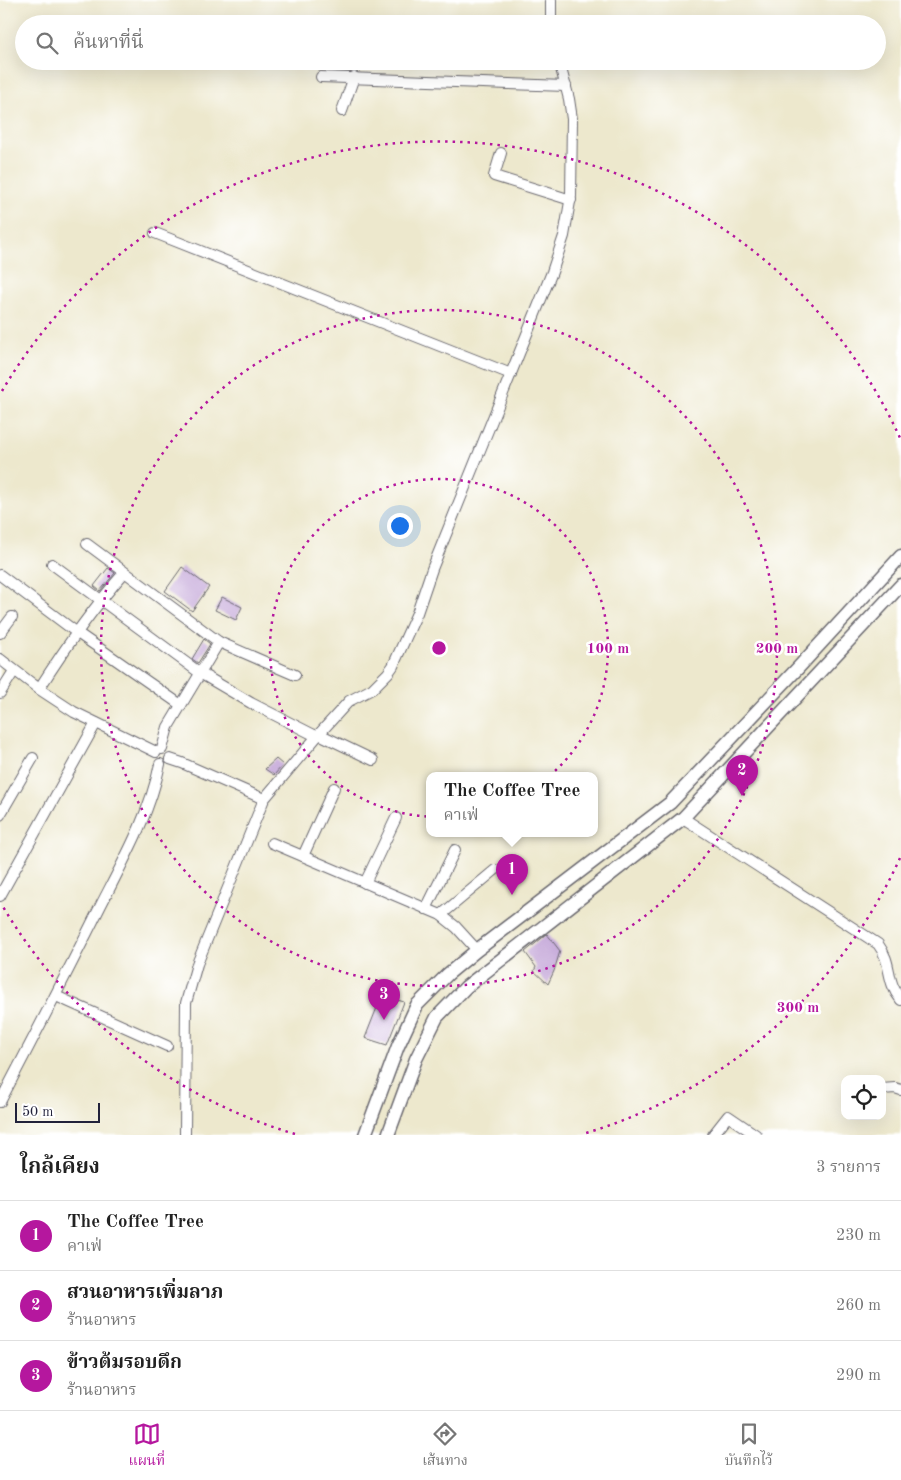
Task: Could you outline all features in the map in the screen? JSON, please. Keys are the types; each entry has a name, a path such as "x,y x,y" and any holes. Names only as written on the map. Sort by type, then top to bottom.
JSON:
{"street":[{"path":"551,0 551,15"},
{"path":"185,1135 184,1027 189,987 196,964 264,799 348,701 378,685 393,666 417,613 432,569 511,374 564,236 571,200 572,119 562,70"},
{"path":"321,77 566,86"},
{"path":"342,112 354,77"},
{"path":"501,153 494,176 571,200"},
{"path":"156,233 511,374"},
{"path":"87,544 219,642 295,675"},
{"path":"365,1135 398,1046 417,1005 448,974 477,950 670,803 901,556"},
{"path":"52,564 200,673 251,703 373,760"},
{"path":"38,689 76,632 124,573"},
{"path":"0,575 76,632 181,705"},
{"path":"388,1135 416,1059 437,1017 466,987 683,818 901,585"},
{"path":"0,632 12,617"},
{"path":"159,751 168,727 219,642"},
{"path":"0,659 38,689 83,718 159,751 166,750 169,753 131,845 56,996 0,1102"},
{"path":"0,693 14,671"},
{"path":"0,896 96,723"},
{"path":"741,727 755,740"},
{"path":"0,815 33,758"},
{"path":"165,762 182,763 264,799"},
{"path":"303,856 334,788"},
{"path":"365,883 396,818"},
{"path":"683,818 878,944 888,961 890,980 894,991 901,1000"},
{"path":"272,843 441,916 456,926 477,950"},
{"path":"426,909 456,850"},
{"path":"441,916 495,870"},
{"path":"56,996 167,1046"},
{"path":"886,1089 901,1090"},
{"path":"713,1135 728,1116 756,1135"}],"building":[{"path":"182,567 209,587 192,611 165,591"},
{"path":"108,568 115,573 100,591 94,586"},
{"path":"222,597 242,607 236,620 215,610"},
{"path":"204,639 210,644 198,663 192,659"},
{"path":"276,759 283,765 274,775 265,769"},
{"path":"547,934 560,951 548,984 534,971 536,967 525,952"},
{"path":"382,995 404,1002 387,1045 365,1038"}],"place":[{"name":"สวนอาหารเพิ่มลาภ","path":"742,796"},
{"name":"The Coffee Tree","path":"512,895"},
{"name":"ข้าวต้มรอบดึก","path":"384,1020"}]}
